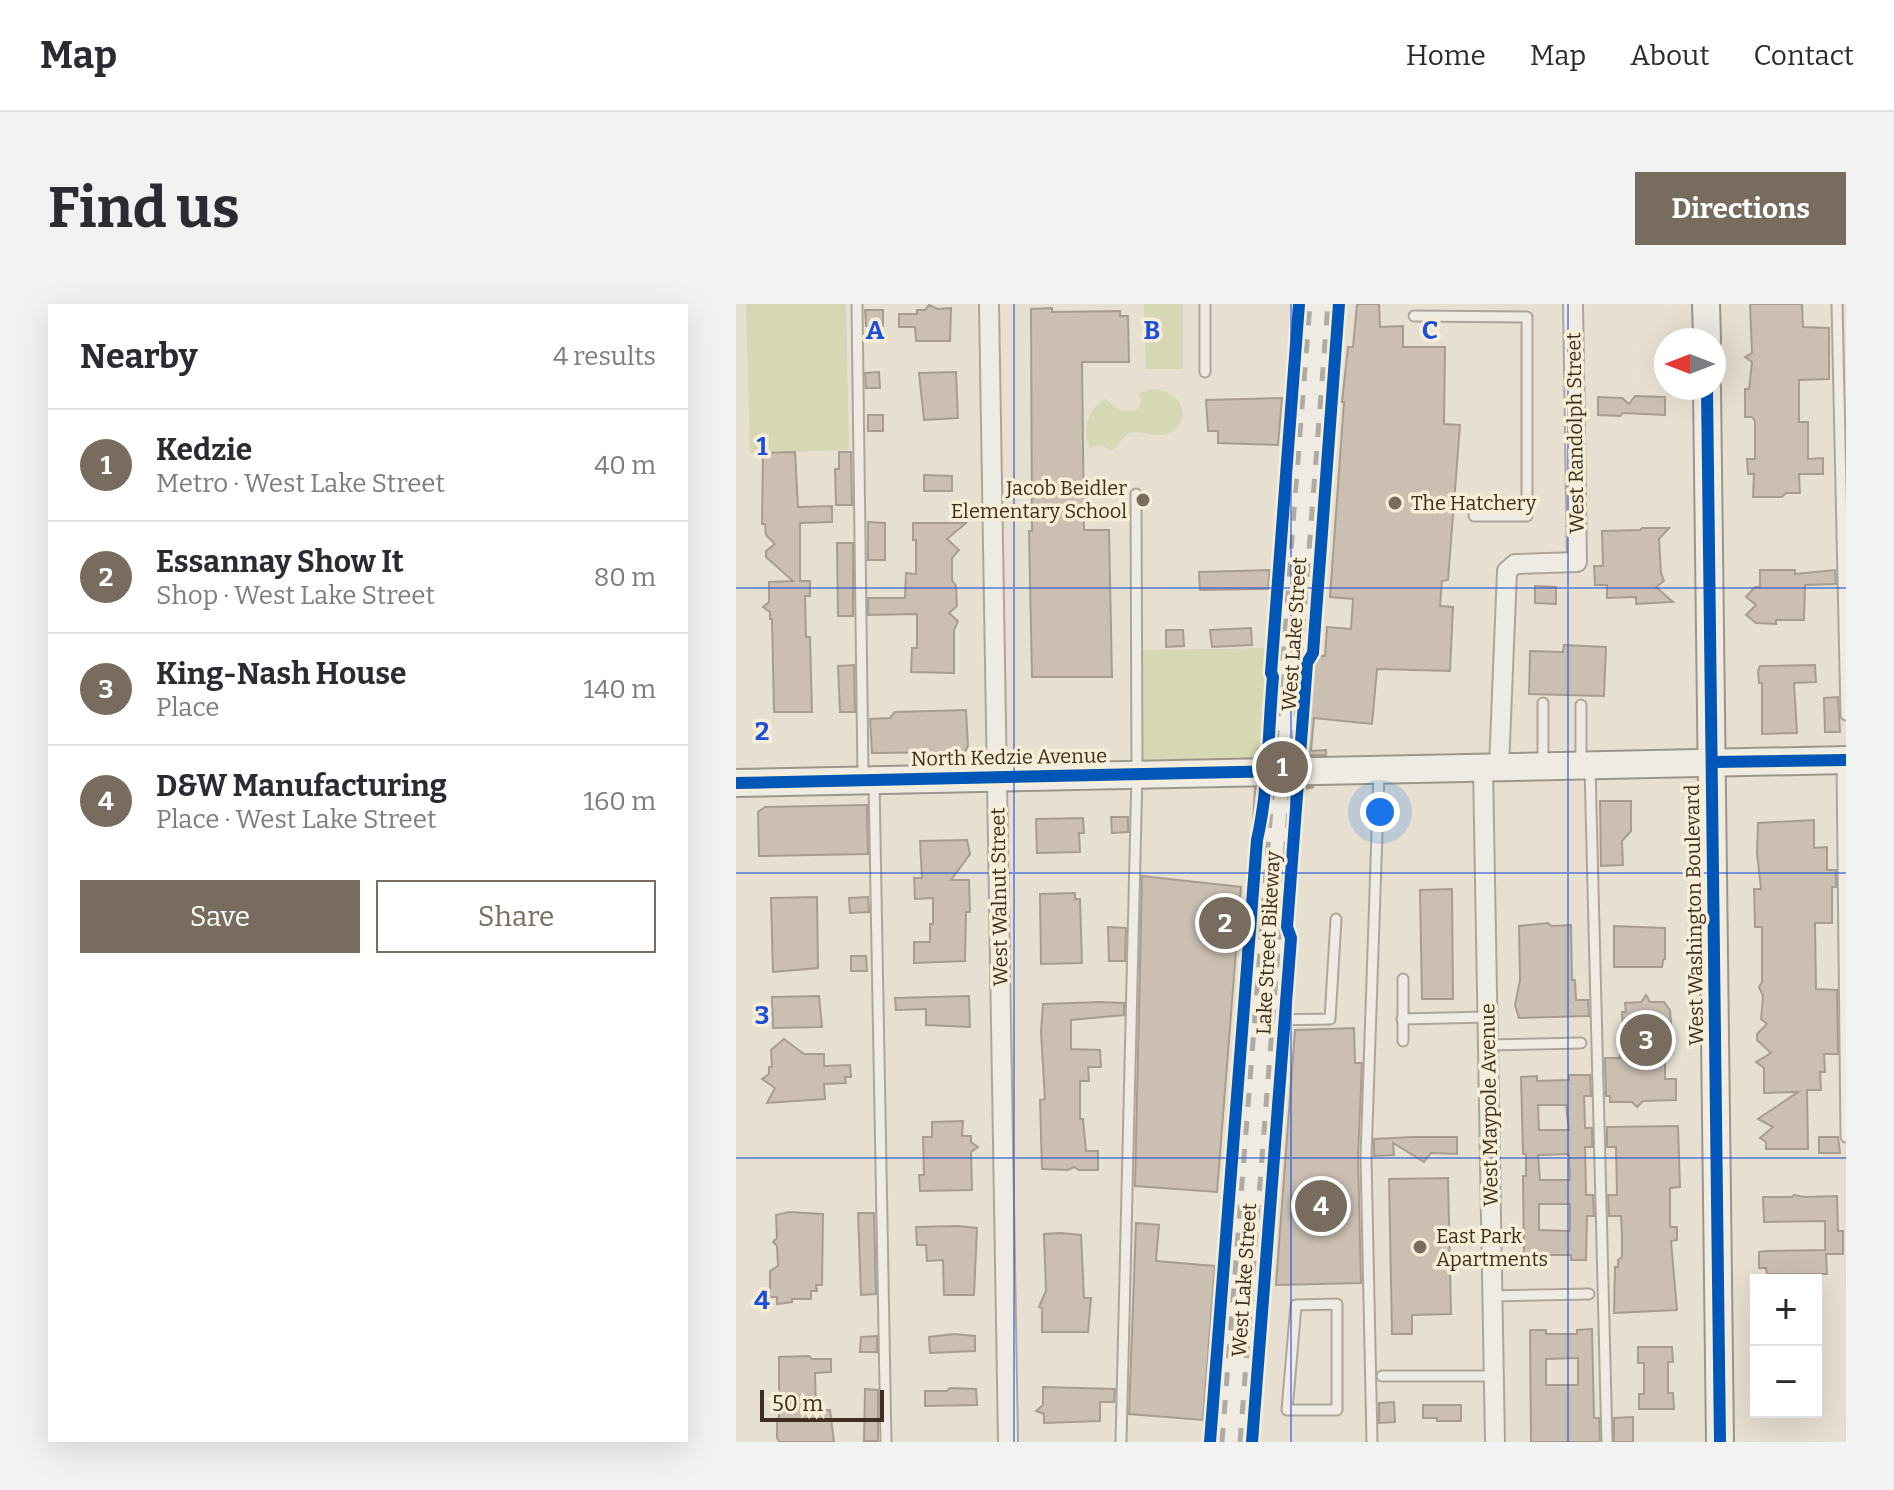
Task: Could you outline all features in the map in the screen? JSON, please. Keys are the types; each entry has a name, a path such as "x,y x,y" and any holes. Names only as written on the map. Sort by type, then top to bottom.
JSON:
{"main road":[{"name":"West Lake Street","path":"1231,1442 1319,304"},
{"path":"1706,304 1707,328"},
{"name":"West Washington Boulevard","path":"1707,400 1720,1442"},
{"name":"North Kedzie Avenue","path":"736,783 1844,760"}],"street":[{"name":"West Walnut Street","path":"989,304 1008,1442"},
{"name":"West Randolph Street","path":"1573,304 1577,562"},
{"name":"West Maypole Avenue","path":"1495,1442 1488,1045 1491,767 1507,571 1515,564 1577,562"}],"lane":[{"path":"857,304 886,1442"},
{"path":"1205,304 1205,372"},
{"path":"1837,304 1846,715"},
{"path":"1414,316 1527,317 1527,516 1474,516"},
{"path":"1121,1442 1137,774 1136,494"},
{"path":"1543,703 1543,766"},
{"path":"1581,705 1586,765 1607,1442"},
{"path":"1844,760 1846,1137"},
{"path":"1372,1442 1366,1157 1380,770"},
{"path":"1264,1020 1330,1019 1336,919"},
{"path":"1403,979 1403,1041"},
{"path":"1402,1019 1488,1017"},
{"path":"1488,1045 1581,1043"},
{"path":"1492,1296 1589,1294"},
{"path":"1337,1304 1337,1410 1287,1410 1296,1305 1337,1304"},
{"path":"1382,1376 1494,1376"}],"green space":[{"path":"746,304 846,304 849,450 750,453"},
{"path":"1144,304 1183,304 1183,369 1146,369"},
{"path":"1153,389 1178,400 1183,417 1177,427 1163,435 1128,434 1110,451 1103,445 1090,448 1086,434 1088,420 1100,403 1106,399 1120,410 1134,411 1141,400 1139,393"},
{"path":"1271,648 1263,758 1206,762 1198,759 1137,759 1137,650"}],"building":[{"name":"The Hatchery","path":"1357,304 1379,304 1380,327 1403,326 1403,347 1445,347 1444,424 1460,425 1448,580 1442,581 1440,606 1453,607 1450,671 1377,669 1372,724 1314,718 1311,751 1326,750 1326,755 1300,755 1308,655 1325,656 1327,627 1351,629 1353,599 1330,597 1342,402 1348,347 1353,347"},
{"path":"1750,304 1802,304 1803,327 1829,328 1829,379 1799,380 1799,422 1808,422 1808,459 1823,458 1823,474 1799,474 1800,493 1786,493 1782,497 1753,497 1754,474 1748,474 1747,459 1755,459 1755,421 1752,417 1745,417 1745,389 1749,389 1752,362 1745,357 1752,353"},
{"path":"929,305 938,309 951,308 950,341 916,341 915,327 899,327 899,314 917,314 917,310 925,310"},
{"path":"1052,308 1052,312 1120,311 1120,316 1128,316 1129,362 1082,362 1084,530 1109,530 1112,677 1032,677 1029,531 1032,531 1031,309"},
{"path":"865,310 883,310 883,326 866,326"},
{"path":"879,372 880,388 866,388 865,373"},
{"path":"956,372 958,418 924,420 919,373"},
{"path":"1635,396 1654,397 1654,400 1665,400 1665,415 1598,415 1598,397 1622,398 1629,404"},
{"path":"1282,398 1278,445 1218,443 1218,431 1208,431 1206,400"},
{"path":"868,415 883,415 883,431 868,431"},
{"path":"795,452 798,507 832,506 832,522 800,523 800,581 810,581 810,596 805,596 806,637 810,637 812,712 774,712 772,619 770,612 763,607 769,602 769,582 793,581 766,557 766,551 775,544 766,535 765,524 762,524 763,453"},
{"path":"839,452 851,452 852,505 836,505 835,469 839,469"},
{"path":"924,475 952,476 952,491 924,491"},
{"path":"868,522 885,523 885,560 868,560"},
{"path":"913,523 966,523 947,539 959,550 952,558 957,606 949,613 958,621 954,630 954,673 911,672 912,648 917,648 917,614 868,615 868,598 905,598 906,573 916,574"},
{"path":"1669,528 1659,539 1664,581 1656,587 1673,602 1636,604 1636,597 1607,598 1607,585 1595,585 1594,566 1603,566 1602,531"},
{"path":"837,543 853,543 853,616 838,616"},
{"path":"1270,570 1268,589 1200,590 1199,572"},
{"path":"1760,570 1795,570 1795,574 1835,570 1836,584 1805,585 1804,620 1756,623 1746,615 1756,605 1746,597 1755,587 1760,587"},
{"path":"1535,586 1556,587 1556,604 1535,603"},
{"path":"1251,628 1252,645 1212,647 1210,630"},
{"path":"1166,630 1183,630 1184,646 1166,647"},
{"path":"1564,645 1606,647 1604,696 1529,694 1530,651 1563,652"},
{"path":"1273,653 1276,653 1268,756 1257,756 1258,749 1266,749 1271,689 1266,688 1267,676 1272,676"},
{"path":"854,665 855,712 840,712 838,666"},
{"path":"1815,665 1816,682 1794,683 1797,733 1762,734 1760,666"},
{"path":"1838,697 1840,732 1825,732 1824,698"},
{"path":"966,710 968,746 965,752 872,753 870,719 890,718 895,712"},
{"path":"1298,787 1314,787 1301,790 1294,872 1291,871"},
{"path":"1255,788 1266,788 1259,869 1256,869 1260,824 1253,823"},
{"path":"1600,801 1631,801 1631,831 1622,841 1623,865 1601,866"},
{"path":"867,805 868,854 759,856 758,812 765,807"},
{"path":"1111,817 1128,817 1128,832 1112,833"},
{"path":"1083,818 1084,833 1079,833 1080,852 1037,853 1036,819"},
{"path":"1814,820 1814,848 1827,847 1827,870 1836,870 1836,887 1832,887 1832,923 1815,923 1816,989 1837,990 1838,1054 1824,1054 1825,1072 1820,1072 1821,1090 1807,1090 1808,1149 1766,1149 1766,1142 1760,1138 1773,1127 1758,1119 1798,1092 1764,1093 1764,1068 1756,1062 1771,1053 1757,1040 1757,1034 1767,1024 1761,1019 1763,996 1759,987 1762,982 1762,927 1755,927 1754,889 1761,889 1758,823"},
{"path":"967,840 970,854 951,880 969,880 970,912 966,912 965,961 914,963 914,942 930,942 930,924 933,924 933,898 915,899 914,878 922,878 920,841"},
{"path":"1142,876 1241,887 1217,1192 1135,1186"},
{"path":"1452,889 1453,999 1422,999 1420,890"},
{"path":"1075,893 1075,899 1080,899 1082,963 1041,964 1040,894"},
{"path":"817,897 818,968 773,972 771,898"},
{"path":"868,897 869,912 850,913 849,898"},
{"path":"1548,923 1551,926 1571,925 1572,980 1575,980 1576,1000 1588,1000 1589,1016 1519,1018 1515,1005 1520,980 1519,926"},
{"path":"1614,926 1665,928 1662,967 1614,967"},
{"path":"1108,927 1126,928 1125,961 1109,961"},
{"path":"851,956 866,956 867,971 851,971"},
{"path":"1646,995 1650,1002 1664,1002 1670,1010 1673,1053 1665,1054 1665,1079 1676,1079 1676,1100 1643,1101 1637,1107 1632,1102 1610,1102 1610,1096 1606,1096 1605,1058 1620,1058 1619,1029 1623,1028 1625,1003 1641,1002"},
{"path":"819,996 822,1027 773,1028 772,997"},
{"path":"969,996 970,1027 926,1025 926,1009 896,1010 895,998"},
{"path":"1124,1003 1124,1015 1071,1020 1071,1049 1100,1050 1101,1067 1088,1067 1089,1081 1080,1081 1080,1119 1083,1119 1086,1151 1098,1151 1098,1170 1074,1167 1068,1170 1042,1169 1040,1100 1045,1099 1041,1032 1043,1004"},
{"path":"1354,1028 1355,1063 1362,1063 1358,1157 1361,1283 1276,1285 1295,1030"},
{"path":"784,1039 804,1054 824,1054 824,1066 850,1065 851,1077 845,1077 846,1083 824,1084 825,1099 767,1103 775,1088 762,1079 772,1067 771,1050"},
{"path":"1569,1075 1590,1075 1591,1096 1584,1096 1585,1128 1592,1128 1592,1147 1585,1147 1586,1195 1593,1195 1594,1216 1587,1216 1586,1260 1571,1260 1571,1255 1540,1255 1540,1261 1524,1260 1523,1176 1526,1176 1526,1154 1523,1154 1521,1077 1537,1076 1537,1081 1569,1080","holes":["1538,1105 1566,1105 1569,1130 1539,1130","1569,1154 1570,1180 1540,1180 1538,1155","1539,1204 1570,1204 1570,1231 1539,1230"]},
{"path":"963,1121 962,1136 971,1136 971,1142 978,1147 971,1152 972,1190 920,1191 919,1175 924,1175 923,1137 932,1137 932,1122"},
{"path":"1678,1126 1680,1187 1670,1188 1670,1227 1677,1227 1677,1240 1671,1241 1677,1310 1614,1313 1615,1267 1618,1267 1618,1260 1622,1257 1622,1236 1621,1216 1609,1216 1608,1195 1617,1195 1616,1147 1607,1147 1607,1127"},
{"path":"1457,1137 1457,1154 1431,1153 1424,1162 1393,1143 1394,1155 1374,1156 1374,1139"},
{"path":"1819,1137 1838,1137 1840,1153 1819,1153"},
{"name":"East Park Apartments","path":"1448,1178 1451,1314 1412,1315 1412,1334 1392,1334 1389,1179"},
{"path":"1837,1196 1838,1231 1843,1231 1843,1254 1826,1254 1827,1274 1767,1274 1766,1268 1759,1268 1759,1252 1825,1250 1825,1221 1764,1222 1763,1197"},
{"path":"789,1212 823,1214 822,1285 816,1285 817,1291 811,1291 811,1299 792,1299 792,1302 777,1304 777,1297 770,1297 770,1271 778,1266 777,1246 773,1242 777,1238 776,1215"},
{"path":"858,1213 874,1213 876,1294 861,1295"},
{"path":"1136,1223 1159,1225 1156,1261 1215,1266 1203,1420 1129,1414"},
{"path":"916,1227 977,1228 974,1295 944,1295 943,1260 927,1261 926,1245 917,1245"},
{"path":"1044,1234 1081,1235 1084,1298 1091,1298 1088,1332 1042,1332 1042,1308 1039,1307 1046,1291"},
{"path":"1592,1329 1594,1418 1599,1418 1600,1442 1531,1442 1530,1330 1546,1330 1546,1334 1577,1334 1577,1330","holes":["1578,1358 1578,1385 1546,1385 1546,1359"]},
{"path":"954,1334 975,1336 975,1351 930,1353 929,1337"},
{"path":"877,1336 877,1352 860,1352 861,1337"},
{"path":"1638,1347 1672,1347 1673,1362 1668,1362 1668,1393 1673,1393 1674,1409 1639,1409 1639,1394 1644,1394 1644,1363 1638,1363"},
{"path":"809,1356 812,1359 831,1359 831,1372 815,1373 816,1410 830,1410 834,1442 780,1442 777,1438 779,1357"},
{"path":"1043,1387 1115,1389 1114,1402 1100,1402 1100,1421 1044,1423 1044,1414 1036,1411 1043,1405"},
{"path":"950,1388 976,1389 977,1405 925,1406 925,1391 947,1391"},
{"path":"865,1389 878,1390 878,1441 864,1441"},
{"path":"1394,1402 1395,1422 1379,1423 1379,1403"},
{"path":"1423,1405 1461,1405 1461,1421 1423,1418"},
{"path":"1633,1417 1633,1442 1614,1442 1614,1418"}],"railway":[{"path":"1222,1442 1310,304"},
{"path":"1240,1442 1328,304"}],"cycle path":[{"name":"Lake Street Bikeway","path":"1210,1442 1257,840 1266,780 1271,673 1299,304"},
{"name":"Lake Street Bikeway","path":"1252,1442 1291,938 1287,927 1307,663 1313,653 1339,304"},
{"path":"1707,400 1720,1442"},
{"path":"1713,762 1846,760"},
{"path":"736,783 1283,771"}],"place":[{"name":"Jacob Beidler Elementary School","path":"1143,500"},
{"name":"The Hatchery","path":"1395,503"},
{"name":"Kedzie","path":"1282,767"},
{"name":"Essannay Show It","path":"1225,923"},
{"name":"King-Nash House","path":"1646,1040"},
{"name":"D&W Manufacturing","path":"1321,1206"},
{"name":"East Park Apartments","path":"1420,1247"}]}
